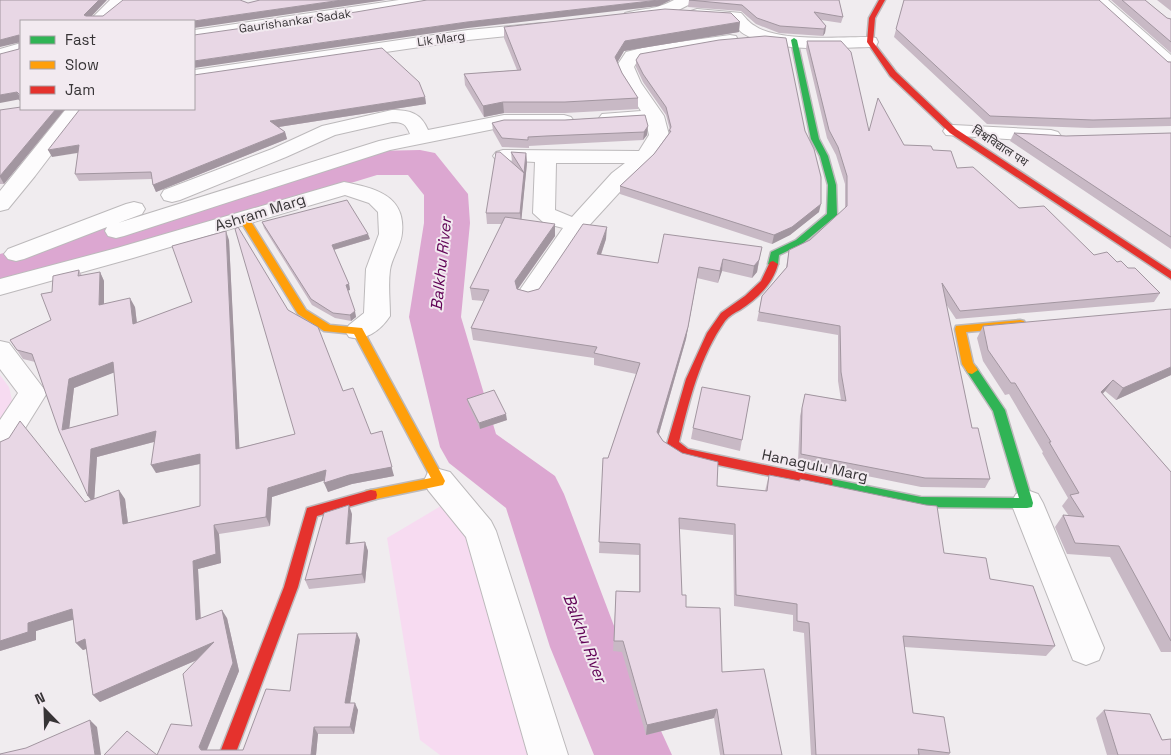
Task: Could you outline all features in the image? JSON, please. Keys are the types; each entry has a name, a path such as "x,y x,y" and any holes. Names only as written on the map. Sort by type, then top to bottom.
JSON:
{"street":[{"path":"98,20 116,2 122,0"},
{"path":"357,12 369,0"},
{"name":"Gaurishankar Sadak","path":"195,35 357,12 426,0"},
{"path":"664,12 686,0"},
{"path":"615,18 664,12 736,16 750,30 766,36 794,40 870,42 872,18 882,0"},
{"path":"1099,0 1171,64"},
{"name":"Lik Marg","path":"195,74 468,36 556,26"},
{"path":"529,294 577,225 620,178 645,157 659,135 654,116 632,82 625,67 632,56 708,43 766,36"},
{"name":"Hanagulu Marg","path":"794,40 815,139 824,156 832,185 832,215 799,242 774,254 771,275 753,296 722,316 705,346 683,401 673,444 685,453 706,458 921,502 1028,503"},
{"name":"विश्वविद्याल पथ","path":"870,42 893,74 953,131 1171,276"},
{"path":"0,56 17,43"},
{"path":"0,204 28,172 75,110"},
{"path":"116,231 140,215 329,130 392,116 405,116 412,118 416,122 421,138"},
{"path":"16,254 140,215 261,184 386,145 504,121 654,116"},
{"path":"953,131 1067,136"},
{"path":"503,156 645,157"},
{"path":"546,156 544,213 552,218 577,225"},
{"path":"250,164 261,184"},
{"name":"Ashram Marg","path":"0,287 125,253 344,188 364,192 377,198 389,211 391,234 378,269 377,316 358,330"},
{"path":"243,217 302,312 316,324 330,330 358,330 439,481 480,531 548,755"},
{"path":"1027,323 960,329 968,364 999,410 1028,503 1086,648"},
{"path":"0,350 32,393 4,438 0,440"},
{"path":"228,755 291,587 312,512 352,499 439,481"}],"shaded area":[{"path":"0,375 9,387 14,409 0,429"},
{"path":"456,497 560,755 440,755 420,740 387,538"}],"building":[{"path":"0,0 99,0 84,15 103,16 123,0 240,0 248,3 260,0 342,0 195,21 20,20 20,100 17,92 0,95 0,54 19,49 19,35 0,40"},
{"path":"427,0 659,0 467,22 195,61 195,35"},
{"path":"689,0 839,0 843,17 814,12 826,26 824,29 780,26 757,18 742,5"},
{"path":"904,0 1099,0 1168,62 1171,62 1171,118 1093,120 990,116 896,29"},
{"path":"1122,0 1145,0 1167,18 1171,19 1171,42"},
{"path":"665,9 731,13 740,22 625,41 615,57 622,73 638,98 565,102 503,102 483,106 464,74 521,70 504,27"},
{"path":"765,36 786,38 805,131 814,149 821,177 821,204 792,227 774,235 620,186 654,154 671,131 669,131 671,127 666,107 643,74 636,60 640,54 719,40"},
{"path":"807,41 841,41 851,52 869,131 878,98 904,145 931,146 933,150 951,151 957,168 973,167 1019,208 1044,206 1094,255 1107,252 1117,262 1121,261 1128,268 1135,268 1160,293 960,311 942,283 972,428 978,428 990,479 925,478 801,454 802,408 805,394 846,401 841,372 840,326 759,312 762,296 787,267 789,250 810,240 847,206 847,176 838,147 829,130"},
{"path":"382,48 419,82 425,97 270,121 285,132 153,185 151,172 75,174 79,145 48,150 79,110 195,110 195,75"},
{"path":"20,107 20,110 55,110 0,176 0,110"},
{"path":"645,115 648,126 644,132 528,137 528,140 502,138 492,123 504,120 565,120"},
{"path":"1014,133 1066,136 1171,133 1171,237"},
{"path":"496,152 500,152 524,173 520,213 486,213"},
{"path":"511,152 526,153 524,173"},
{"path":"347,200 368,234 332,245 349,284 346,285 355,311 350,315 333,313 311,299 262,222"},
{"path":"505,217 555,224 515,281 517,289 528,292 539,289 583,224 607,227 597,254 658,263 664,234 762,247 759,260 754,266 723,259 720,271 699,267 688,327 657,432 663,441 682,453 718,462 717,486 767,491 769,475 800,481 800,479 937,506 944,553 986,558 990,579 1033,586 1055,646 903,636 913,713 944,717 950,753 918,749 919,755 816,755 809,623 797,621 797,604 736,595 735,524 679,518 682,595 686,595 686,607 720,608 722,672 764,669 782,755 724,755 717,709 647,725 623,641 614,641 616,591 640,592 640,544 599,542 603,458 608,458 640,363 594,353 597,347 471,328 489,290 470,288"},
{"path":"238,227 288,310 318,327 343,391 353,388 371,434 382,431 392,467 349,475 324,483 326,470 268,488 266,517 214,525 216,554 193,561 196,620 222,610 233,663 199,747 201,750 243,750 266,689 290,691 298,634 357,633 345,703 355,703 350,727 314,727 311,755 157,755 171,724 192,726 183,674 214,642 93,695 85,639 76,643 72,609 28,623 28,632 0,641 0,442 9,438 20,421 85,502 119,490 123,524 200,506 200,454 151,465 156,431 91,449 88,496 59,431 32,354 17,350 10,340 51,320 41,294 52,292 53,276 79,270 78,276 100,272 99,305 130,298 133,324 192,302 172,246 226,231 236,449 295,434 235,229","holes":["113,362 118,415 62,430 69,379"]},
{"path":"1171,309 1171,367 1123,388 1113,380 1101,392 1171,472 1171,641 1119,546 1075,543 1063,515 1084,517 1070,495 1079,493 1015,383 1011,383 988,350 983,326"},
{"path":"702,387 750,396 742,440 693,428"},
{"path":"494,390 506,414 479,423 467,399"},
{"path":"349,505 346,544 365,542 362,574 305,580 324,513"},
{"path":"1104,710 1150,714 1162,740 1171,739 1171,755 1118,755"},
{"path":"90,720 95,755 0,755 26,748"},
{"path":"127,731 157,755 104,755"}],"waterway":[{"name":"Balkhu River","path":"0,270 40,257 233,205 374,163 420,162 446,194 447,223 435,317 470,447 533,494 586,647 633,755"}],"traffic: fast":[{"path":"773,264 774,254 799,242 832,215 832,185 824,156 815,139 794,40"},
{"path":"827,483 921,502 1027,503 999,410 972,370"}],"traffic: slow":[{"path":"243,217 302,312 328,328 358,331 439,481 371,495"},
{"path":"972,370 968,364 960,329 1020,324"}],"traffic: jam":[{"path":"882,0 872,18 870,42 893,74 953,131 1171,276"},
{"path":"773,264 768,278 760,289 724,315 712,333 691,379 673,444 685,453 827,483"},
{"path":"227,755 291,587 312,512 371,495"}]}
